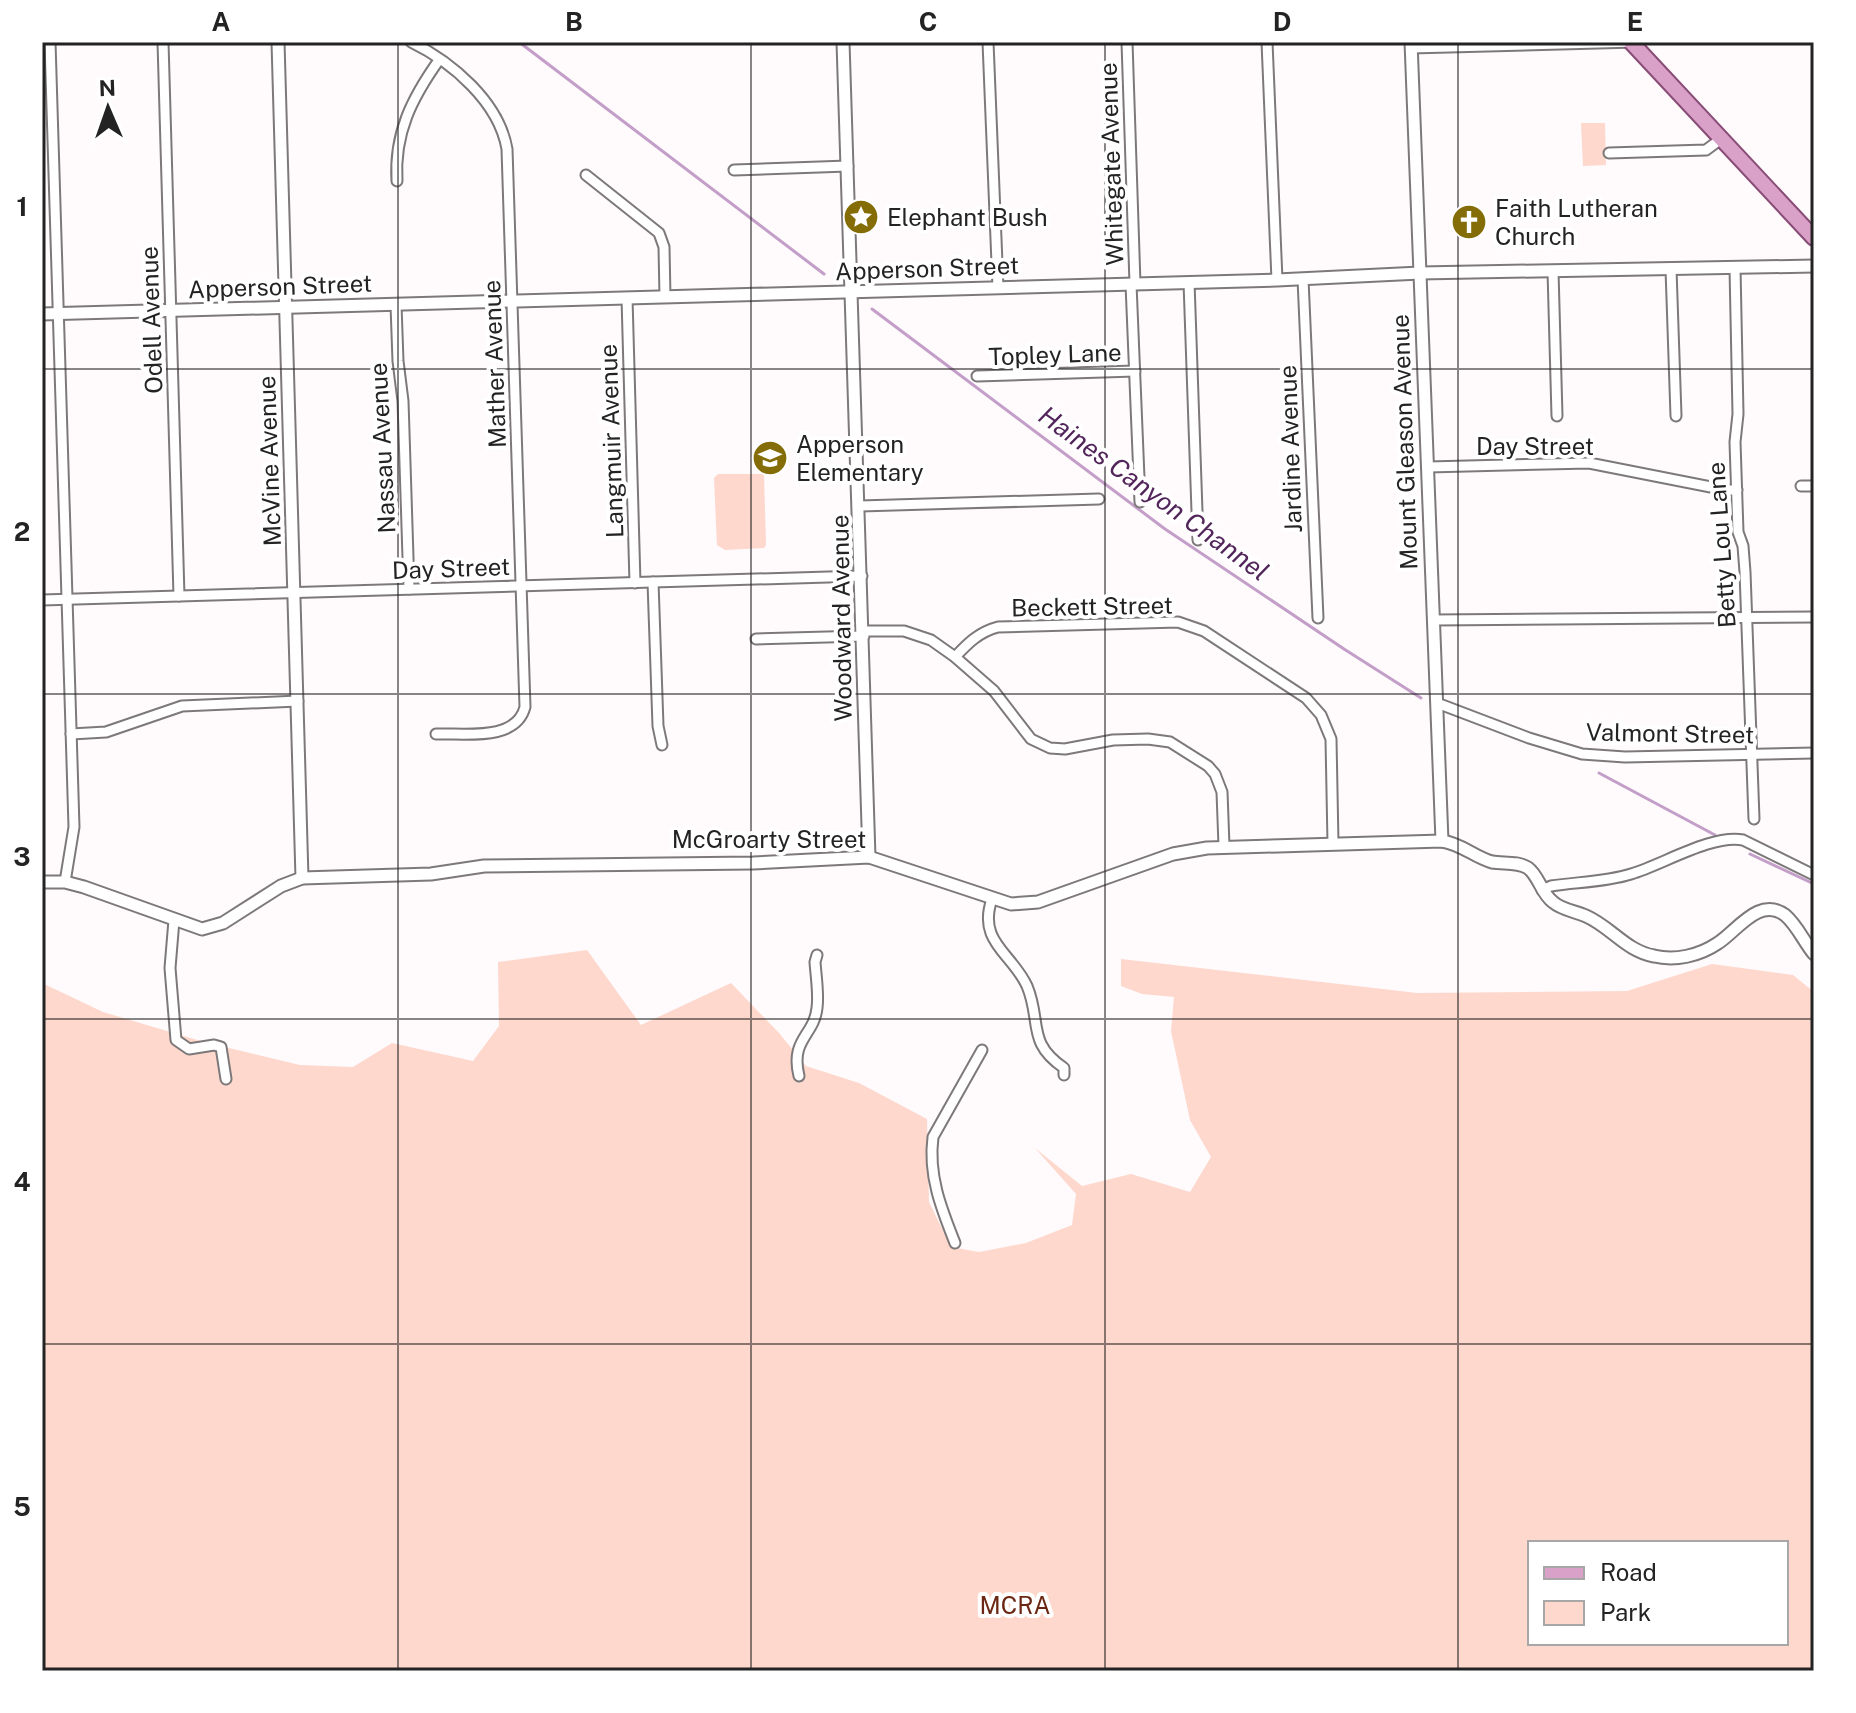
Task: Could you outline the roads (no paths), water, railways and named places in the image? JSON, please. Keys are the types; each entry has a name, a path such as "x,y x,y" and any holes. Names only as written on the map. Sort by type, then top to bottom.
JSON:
{"main road":[{"path":"1633,42 1814,238"}],"street":[{"path":"50,42 74,827 65,882"},
{"name":"Odell Avenue","path":"163,42 179,596"},
{"name":"McVine Avenue","path":"278,42 302,878"},
{"name":"Mather Avenue","path":"411,42 439,60 483,97 497,116 505,138 513,301 525,707 514,723 496,732 436,734"},
{"name":"Woodward Avenue","path":"843,42 869,857"},
{"path":"988,42 998,288"},
{"name":"Whitegate Avenue","path":"1127,42 1140,502"},
{"path":"1267,42 1277,280"},
{"path":"1411,45 1633,42"},
{"name":"Mount Gleason Avenue","path":"1411,45 1442,841"},
{"path":"397,181 400,132 414,97 439,60"},
{"path":"1609,153 1706,150 1721,139"},
{"path":"734,170 848,166"},
{"path":"586,175 659,233 664,247 665,297"},
{"name":"Apperson Street","path":"42,314 1277,280 1420,273 1814,266"},
{"name":"Betty Lou Lane","path":"1735,268 1738,532 1743,546 1754,819"},
{"path":"1671,269 1676,416"},
{"path":"1553,271 1557,416"},
{"name":"Jardine Avenue","path":"1303,279 1318,618"},
{"path":"1189,282 1198,540"},
{"name":"Langmuir Avenue","path":"627,298 635,583"},
{"name":"Nassau Avenue","path":"396,305 403,401 409,589"},
{"name":"Topley Lane","path":"977,376 1135,371"},
{"name":"Day Street","path":"1428,467 1589,463 1737,490"},
{"path":"1801,486 1814,486"},
{"path":"860,506 1099,499"},
{"name":"Day Street","path":"42,600 862,576"},
{"path":"653,582 658,726 662,745"},
{"path":"1434,620 1814,617"},
{"name":"Beckett Street","path":"955,657 969,641 998,627 1178,622 1204,631 1306,698 1321,715 1331,739 1333,843"},
{"path":"756,639 895,630 914,633 931,640 955,657 994,691 1028,736 1042,746 1065,749 1113,740 1160,739 1170,742 1208,766 1215,774 1222,792 1224,846"},
{"path":"71,734 106,732 182,706 298,701"},
{"name":"Valmont Street","path":"1437,703 1529,738 1582,754 1625,757 1814,753"},
{"path":"1542,890 1631,874 1734,839 1743,840 1814,875"},
{"name":"McGroarty Street","path":"42,882 65,882 209,929 241,913 289,881 302,878 431,874 484,866 753,863 869,857 992,899 1020,905 1038,902 1173,854 1224,846 1442,841 1463,847 1488,861 1522,865 1533,873 1542,890 1559,906 1586,916 1626,945 1654,956 1672,958 1700,952 1719,943 1753,914 1769,910 1788,918 1814,954"},
{"path":"992,899 987,916 990,931 1001,952 1026,984 1041,1046 1051,1060 1064,1068 1064,1075"},
{"path":"174,920 170,968 174,1032 180,1045 189,1049 214,1045 221,1047 226,1079"},
{"path":"799,1076 796,1062 800,1042 817,1010 817,955"},
{"path":"955,1243 934,1181 933,1137 982,1050"}],"waterway":[{"name":"Haines Canyon Channel","path":"519,42 824,274"},
{"name":"Haines Canyon Channel","path":"872,309 1165,529 1421,698"},
{"name":"Haines Canyon Channel","path":"1599,773 1715,835"},
{"name":"Haines Canyon Channel","path":"1750,854 1814,884"}],"place":[{"name":"Elephant Bush","path":"861,217"},
{"name":"Faith Lutheran Church","path":"1469,222"},
{"name":"Apperson Elementary","path":"770,458"}],"park label":[{"name":"MCRA","path":"1015,1605"}]}
